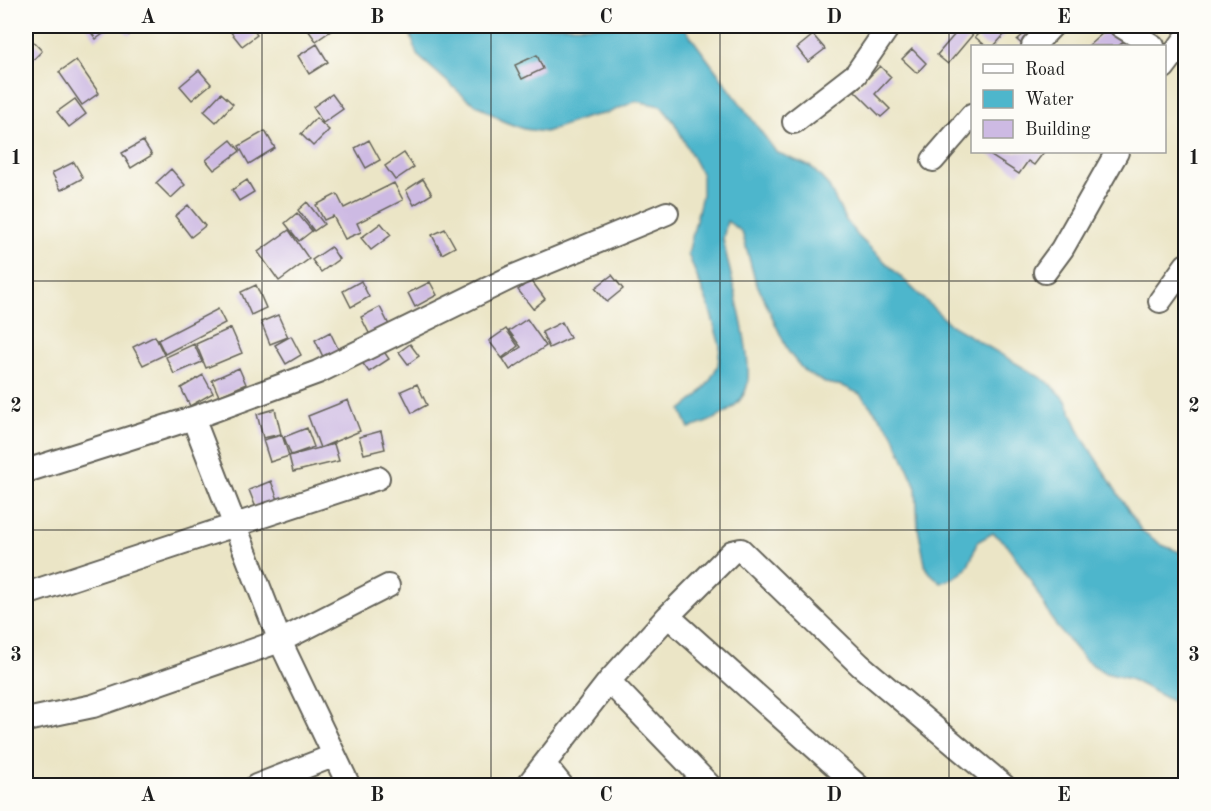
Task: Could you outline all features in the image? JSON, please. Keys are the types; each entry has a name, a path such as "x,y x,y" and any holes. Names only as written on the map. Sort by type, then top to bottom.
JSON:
{"street":[{"path":"794,123 856,74 889,26"},
{"path":"1034,45 1052,26"},
{"path":"1121,26 1148,45"},
{"path":"1166,54 1185,38"},
{"path":"933,160 971,116"},
{"path":"1045,272 1062,249 1116,153"},
{"path":"26,471 194,418 318,372 512,277 668,213"},
{"path":"1160,302 1185,265"},
{"path":"194,418 280,641 349,786"},
{"path":"26,594 235,523 378,478"},
{"path":"527,786 609,681 668,616 732,552 741,550 860,664 1004,786"},
{"path":"26,720 93,706 280,641 388,586"},
{"path":"668,616 858,786"},
{"path":"609,681 710,786"},
{"path":"256,786 333,756"},
{"path":"545,765 562,786"}],"water":[{"path":"408,26 683,26 776,152 811,167 828,185 845,219 858,236 951,325 1048,382 1066,401 1082,437 1141,530 1162,545 1185,554 1185,708 1130,679 1105,673 1085,660 1056,626 1008,546 993,533 977,542 966,569 956,577 941,583 926,569 918,528 916,487 892,432 860,394 843,386 825,383 805,372 789,353 755,280 742,232 727,221 723,239 744,335 747,355 747,386 744,394 731,409 715,419 689,428 681,410 697,397 709,382 718,365 720,346 710,310 688,254 702,195 702,175 674,122 661,106 636,101 608,113 588,117 545,132 524,129 505,122 467,99 417,55"}],"building":[{"path":"86,26 108,26 110,29 96,39"},
{"path":"118,26 138,26 129,35"},
{"path":"226,26 251,26 257,35 242,46"},
{"path":"314,26 329,26 332,30 316,41 308,30"},
{"path":"962,26 980,26 948,64 937,55"},
{"path":"986,26 1012,26 995,45 985,45 975,37"},
{"path":"1033,26 1041,34 1025,45 1017,40"},
{"path":"1111,26 1126,40 1119,45 1089,45"},
{"path":"813,35 825,49 808,62 797,48"},
{"path":"30,38 42,51 26,67 26,41"},
{"path":"317,44 328,62 309,74 298,56"},
{"path":"912,49 926,63 917,73 902,59"},
{"path":"537,55 543,69 522,79 515,65"},
{"path":"76,60 99,93 82,105 59,72"},
{"path":"880,66 891,77 875,94 890,109 881,117 855,91"},
{"path":"199,70 211,84 192,100 180,86"},
{"path":"221,93 233,104 216,122 204,111"},
{"path":"332,94 343,109 323,123 313,107"},
{"path":"75,99 86,114 69,127 57,112"},
{"path":"316,118 329,130 313,146 301,134"},
{"path":"265,131 275,148 249,164 239,146"},
{"path":"231,140 240,151 214,170 206,160"},
{"path":"369,140 380,160 366,168 355,148"},
{"path":"143,141 152,155 131,168 122,153"},
{"path":"404,153 414,167 395,180 385,166"},
{"path":"1043,153 1034,165 1028,161 1019,174 988,154"},
{"path":"74,162 83,178 61,190 52,173"},
{"path":"171,169 185,185 171,198 156,183"},
{"path":"423,179 432,194 414,205 406,190"},
{"path":"247,180 254,192 239,201 232,190"},
{"path":"394,183 403,200 357,223 361,232 345,239 333,216 324,220 316,205 337,194 344,208"},
{"path":"307,202 324,224 314,231 298,210"},
{"path":"188,205 205,226 191,237 175,216"},
{"path":"297,213 312,231 299,241 285,223"},
{"path":"381,223 391,235 371,250 361,238"},
{"path":"445,229 455,247 442,254 432,235"},
{"path":"289,230 309,259 279,281 258,252"},
{"path":"331,247 339,259 321,272 312,260"},
{"path":"612,275 623,289 607,302 595,288"},
{"path":"531,280 545,299 533,309 518,290"},
{"path":"361,281 369,297 351,307 343,291"},
{"path":"430,282 437,295 415,307 408,293"},
{"path":"256,285 266,308 251,315 241,292"},
{"path":"380,307 389,325 370,335 361,317"},
{"path":"218,309 225,323 165,354 158,340"},
{"path":"278,315 288,337 270,344 261,322"},
{"path":"527,319 546,346 510,370 503,359 521,347 509,331"},
{"path":"562,322 570,338 549,348 542,332"},
{"path":"231,328 242,353 206,368 196,344"},
{"path":"506,329 518,346 502,358 489,341"},
{"path":"330,332 340,353 325,361 315,340"},
{"path":"155,336 164,355 143,365 133,347"},
{"path":"291,336 301,355 286,364 275,345"},
{"path":"194,344 202,362 174,374 166,357"},
{"path":"410,344 419,356 408,364 399,352"},
{"path":"381,347 389,359 369,372 361,361"},
{"path":"239,368 246,384 219,396 212,380"},
{"path":"203,375 213,393 190,406 181,388"},
{"path":"417,384 427,405 412,413 401,391"},
{"path":"348,400 360,431 320,448 308,416"},
{"path":"275,409 281,434 263,438 257,414"},
{"path":"307,428 314,447 291,455 284,437"},
{"path":"381,431 385,449 364,454 359,437"},
{"path":"282,435 289,456 270,462 263,440"},
{"path":"334,444 339,461 293,472 289,456"},
{"path":"271,481 280,505 258,513 249,490"}]}
